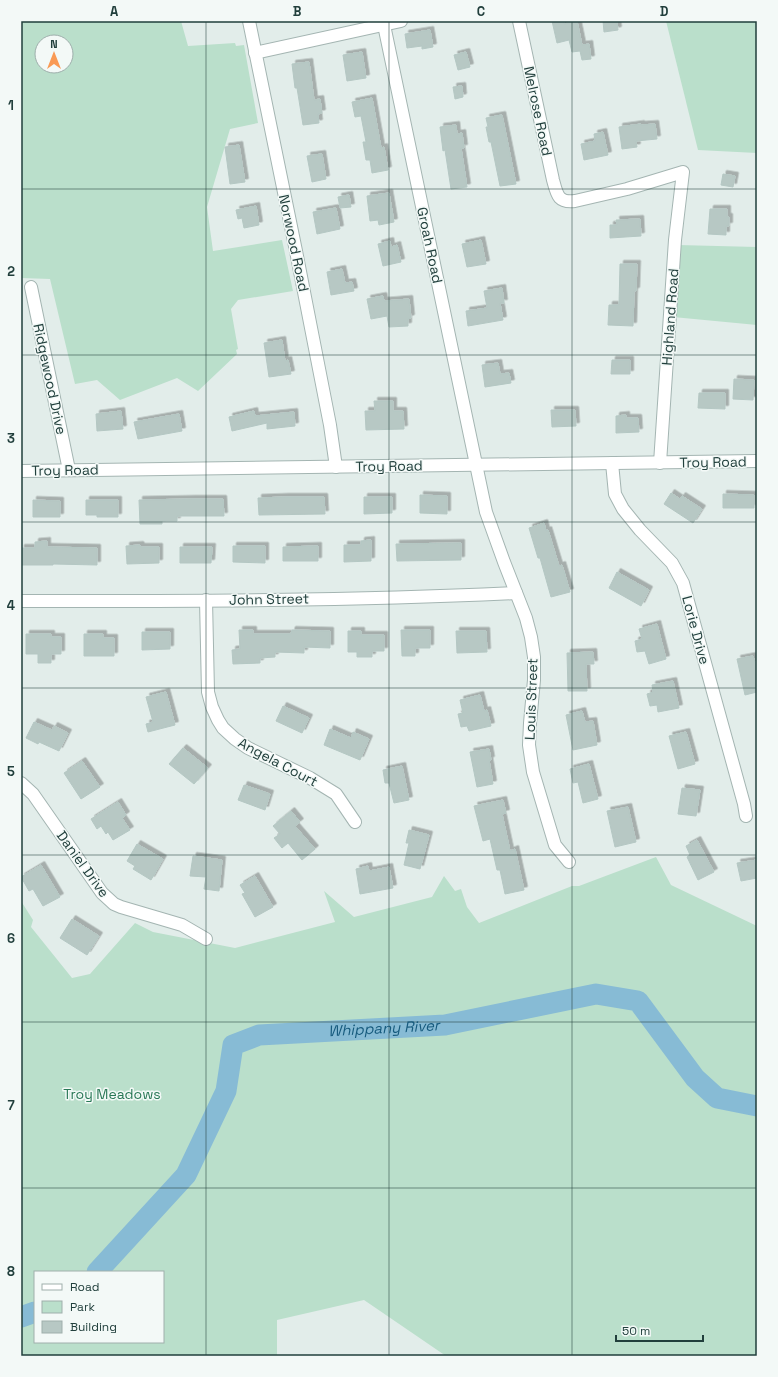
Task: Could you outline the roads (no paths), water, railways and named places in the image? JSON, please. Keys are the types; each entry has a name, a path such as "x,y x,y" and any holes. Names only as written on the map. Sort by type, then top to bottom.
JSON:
{"street":[{"name":"Norwood Road","path":"249,21 330,424 336,467"},
{"path":"255,53 401,21"},
{"name":"Melrose Road","path":"519,21 553,180 556,192 561,200 567,202 575,201 681,173"},
{"name":"Groah Road","path":"384,25 477,465"},
{"name":"Highland Road","path":"660,463 675,240 683,172 681,173"},
{"name":"Ridgewood Drive","path":"31,287 69,470"},
{"name":"Troy Road","path":"21,471 757,461"},
{"name":"Lorie Drive","path":"612,463 615,494 623,509 640,530 672,562 683,583 744,804 746,816"},
{"name":"Louis Street","path":"477,465 486,512 526,618 531,637 534,657 534,680 529,745 533,772 555,845 569,862"},
{"name":"John Street","path":"21,601 456,596 516,593"},
{"name":"Angela Court","path":"206,600 208,692 212,707 218,720 235,740 248,748 310,778 336,794 354,822"},
{"name":"Daniel Drive","path":"21,783 33,794 107,899 121,907 182,925 206,939"}],"waterway":[{"name":"Whippany River","path":"98,1271 186,1175 226,1091 233,1045 259,1035 445,1025 596,994 638,1001 695,1078 717,1098 757,1106"},
{"name":"Whippany River","path":"21,1317 34,1312"}],"park label":[{"name":"Troy Meadows","path":"112,1094"}]}
